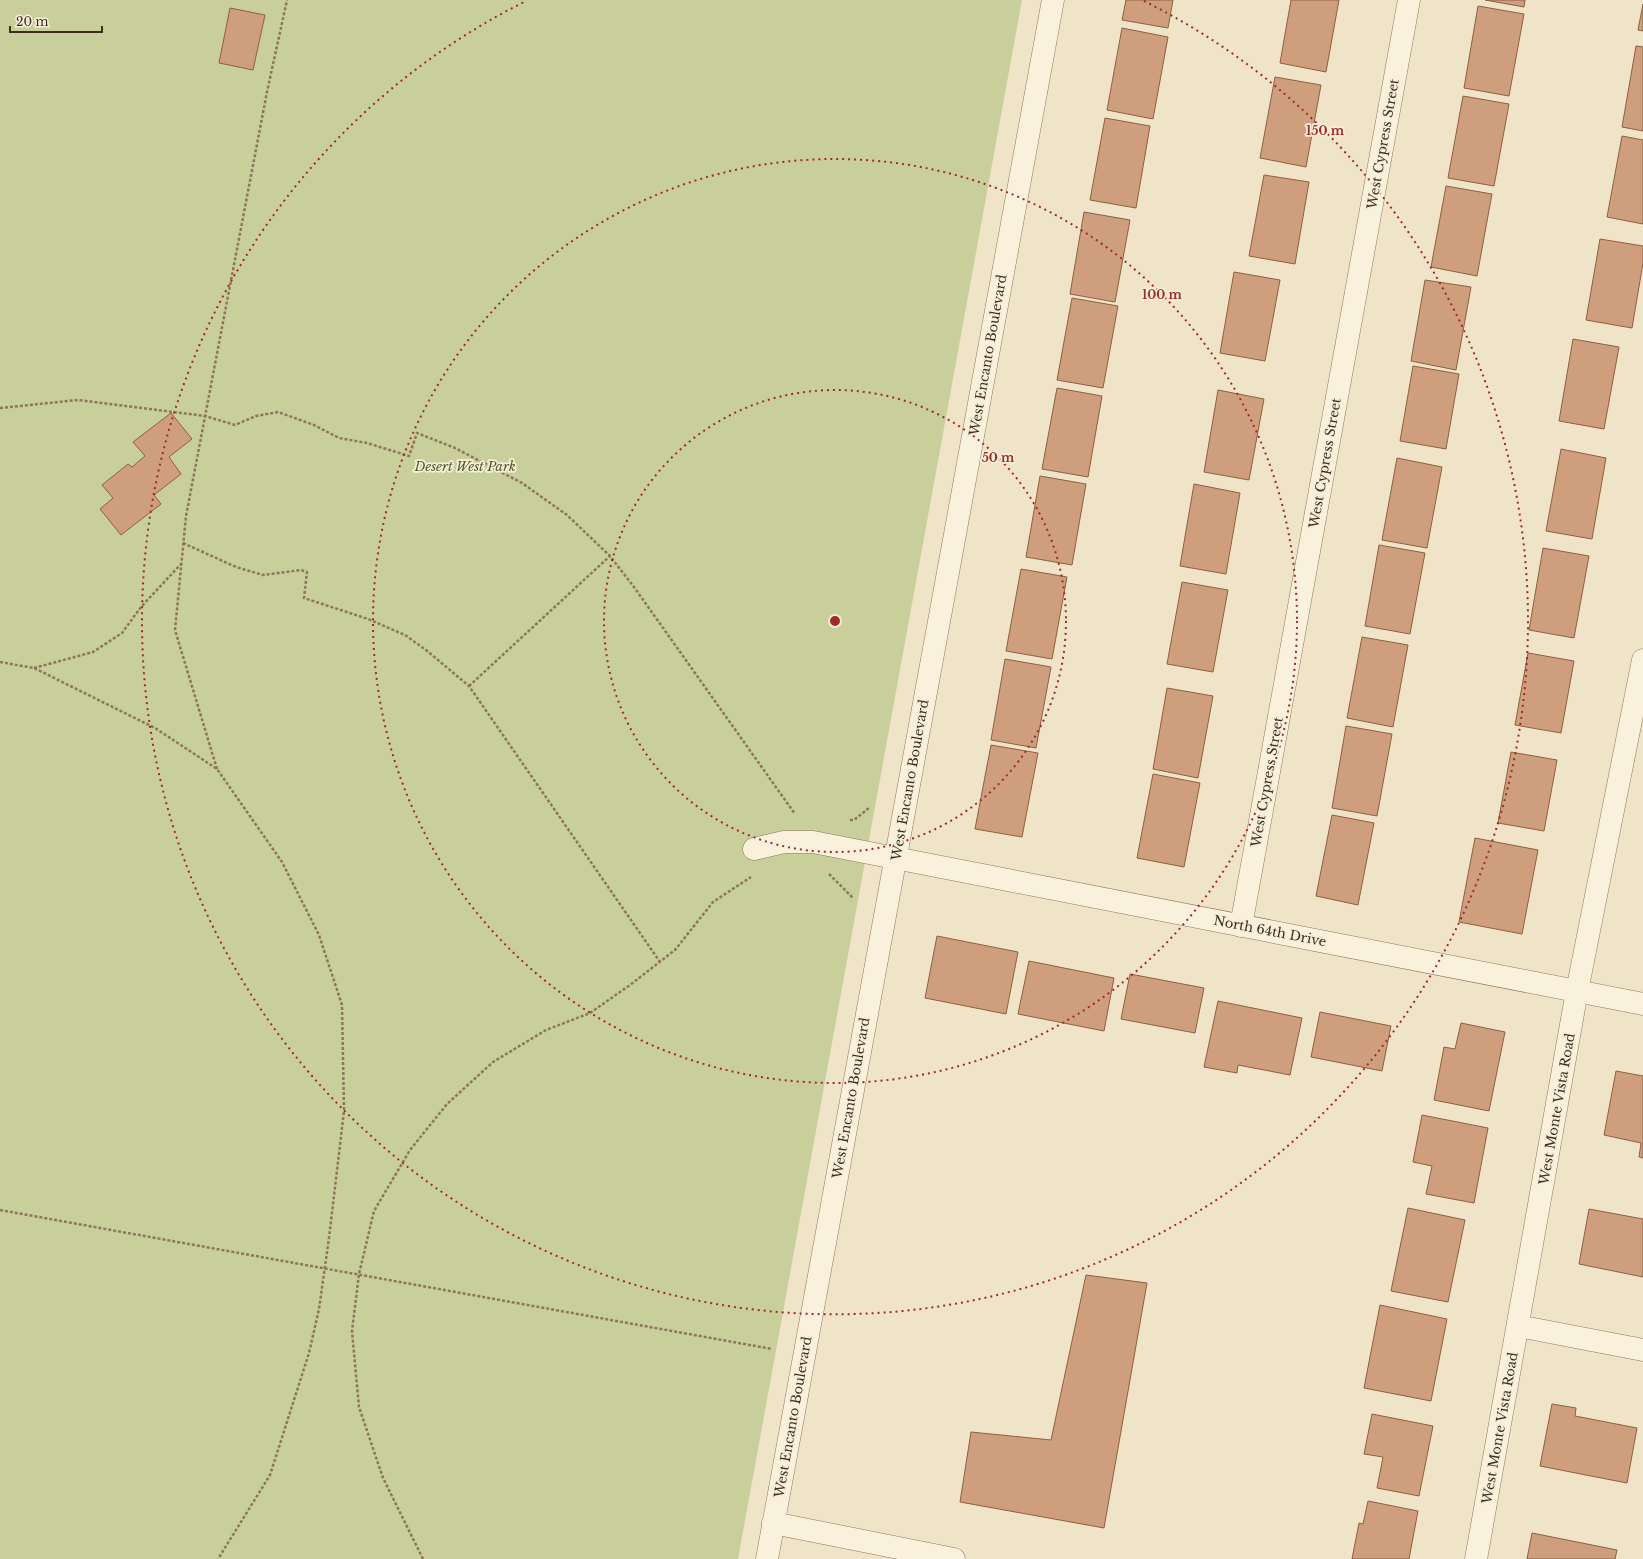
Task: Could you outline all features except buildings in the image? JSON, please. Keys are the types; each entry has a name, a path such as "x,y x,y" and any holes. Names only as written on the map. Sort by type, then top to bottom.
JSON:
{"street":[{"name":"West Encanto Boulevard","path":"767,1559 1053,0"},
{"name":"West Cypress Street","path":"1241,926 1409,0"},
{"name":"West Monte Vista Road","path":"1476,1559 1577,991 1643,660"},
{"name":"North 64th Drive","path":"754,848 784,842 812,842 1643,1004"},
{"path":"1518,1326 1643,1350"},
{"path":"773,1523 954,1559"}],"path":[{"path":"218,1559 270,1475 309,1353 319,1309 325,1268 344,1111 342,1005 319,934 282,862 217,770 175,630 186,516 267,92 287,0"},
{"path":"0,408 78,400 205,416 235,425 256,416 278,412 314,425 339,438 367,443 409,456 417,433 455,448 522,483 567,515 610,556 634,587 797,816"},
{"path":"183,543 236,567 263,575 301,570 307,572 304,598 368,619 405,635 470,686 660,962"},
{"path":"470,686 610,556"},
{"path":"34,668 93,652 122,633 141,607 181,564"},
{"path":"0,662 34,668 155,728 217,770"},
{"path":"848,820 854,820 869,808"},
{"path":"827,872 853,898"},
{"path":"423,1559 383,1478 358,1407 352,1331 359,1274 374,1211 410,1150 447,1104 494,1062 546,1030 590,1013 675,950 713,902 752,876"},
{"path":"0,1210 772,1349"}],"green space":[{"name":"Desert West Park","path":"0,0 1022,0 738,1559 0,1559"}]}
